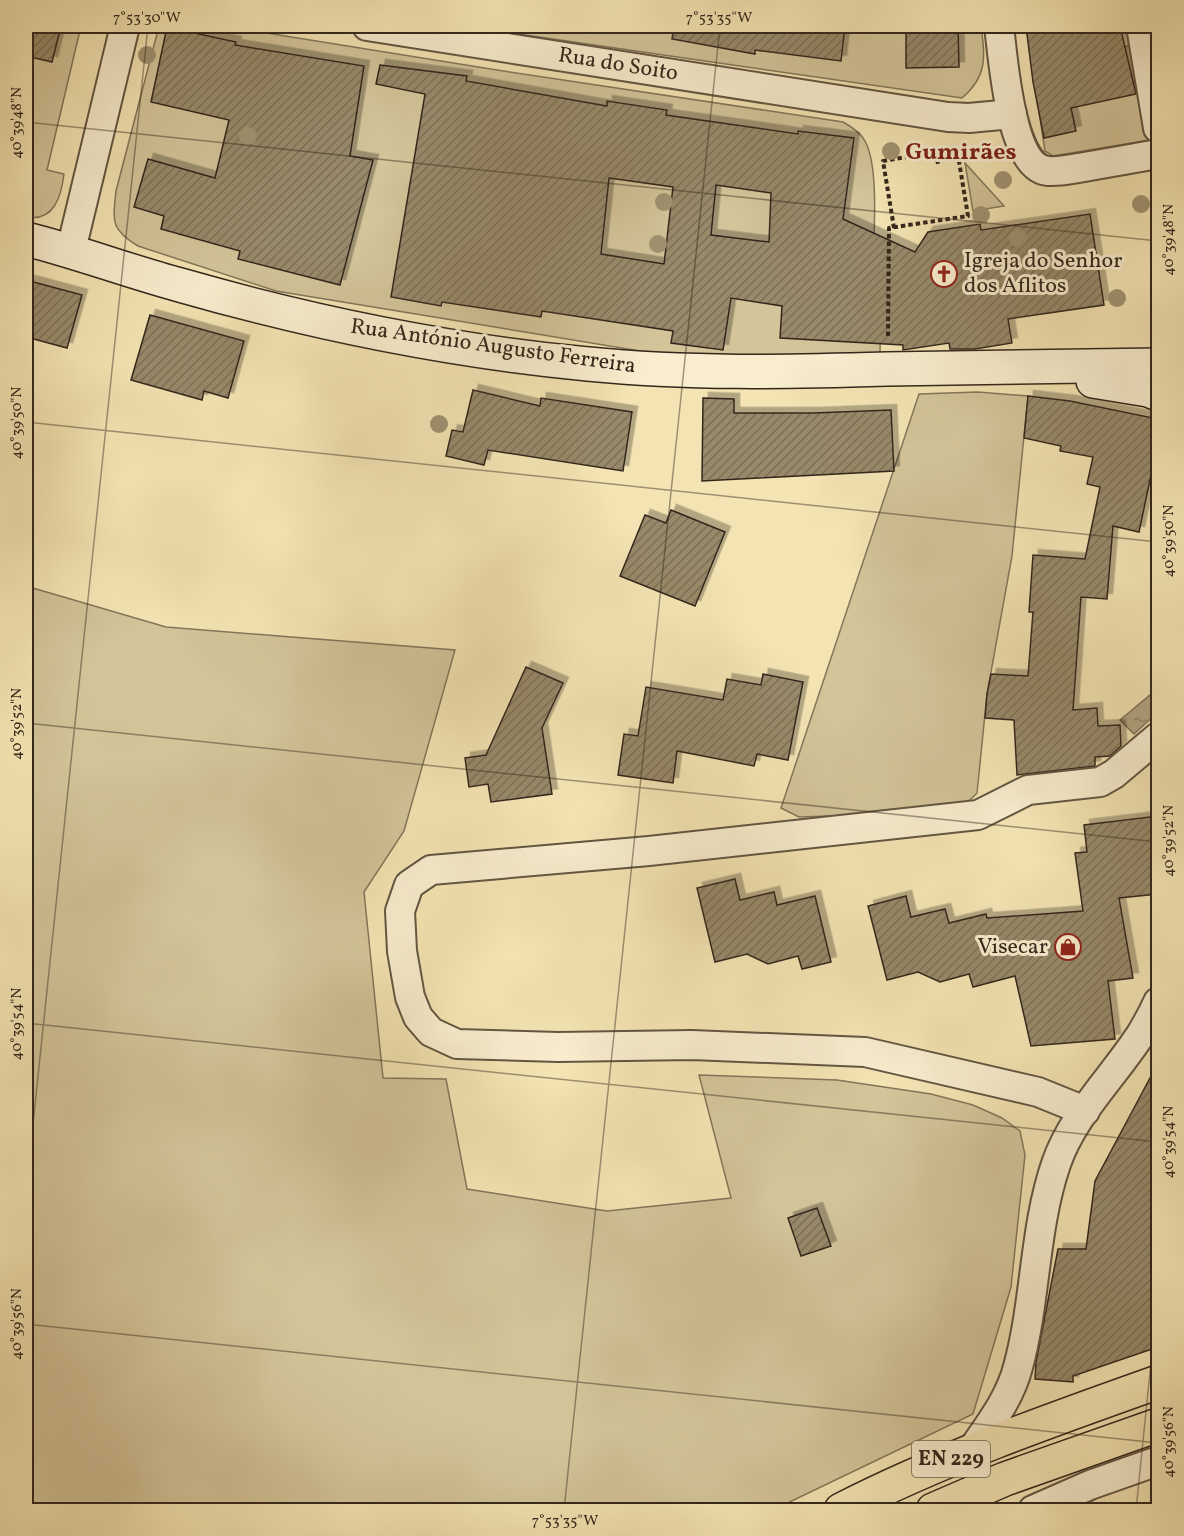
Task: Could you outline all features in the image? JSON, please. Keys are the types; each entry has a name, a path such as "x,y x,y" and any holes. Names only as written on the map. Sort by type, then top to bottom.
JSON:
{"main road":[{"name":"EN 229","path":"842,1510 972,1450 1158,1382"},
{"name":"EN 229","path":"933,1510 1005,1479 1158,1425"}],"street":[{"path":"70,250 125,26"},
{"name":"Rua do Soito","path":"367,26 948,117 969,118 1012,114"},
{"path":"999,26 1012,114 1021,146 1030,163 1046,171 1070,170 1158,154"},
{"path":"1141,26 1158,128"},
{"name":"Rua António Augusto Ferreira","path":"26,238 178,285 276,311 380,333 478,350 586,364 694,372 1158,365"},
{"name":"Rua António Augusto Ferreira","path":"972,368 1099,381 1158,394"},
{"path":"1085,1111 1038,1092 865,1052 692,1045 558,1047 457,1044 431,1032 418,1017 410,997 402,951 400,911 409,885 431,870 648,851 978,815 1028,790 1100,782 1114,774 1158,737"},
{"path":"972,1450 999,1412 1018,1368 1045,1210 1056,1164 1085,1111 1141,1034 1158,1002"},
{"path":"1033,1510 1090,1485 1158,1461"}],"path":[{"path":"887,369 889,228 894,228 968,216 957,148 883,161 894,228"},
{"path":"936,152 938,164"}],"shaded area":[{"path":"26,26 81,26 47,170 64,174 61,191 50,212 36,218 26,217"},
{"path":"159,26 223,26 843,122 856,130 865,141 872,166 875,200 873,263 881,264 880,356 652,353 276,291 138,246 118,229 114,217 115,201"},
{"path":"462,26 981,26 984,56 976,82 962,98"},
{"path":"1133,45 1150,140 1053,156 1045,151 1032,66"},
{"path":"965,163 1004,206 973,211"},
{"path":"978,392 1028,396 1012,556 987,694 977,793 967,803 879,818 799,817 781,808 919,394"},
{"path":"26,586 166,627 455,650 404,831 364,892 383,1078 446,1079 467,1189 607,1211 731,1198 699,1075 837,1080 931,1094 973,1105 1002,1118 1020,1131 1025,1155 1011,1287 973,1414 773,1510 26,1510"}],"water":[{"path":"1150,695 1158,702 1158,712 1134,734 1120,720"}],"building":[{"path":"26,26 60,30 52,62 26,56"},
{"path":"674,26 845,26 841,61 755,50 755,54 672,39"},
{"path":"906,26 958,26 959,67 906,68"},
{"path":"1026,26 1120,26 1136,94 1071,108 1076,131 1044,138 1033,82"},
{"path":"167,27 236,42 235,45 364,66 350,156 373,160 340,285 238,259 240,251 161,229 164,216 134,207 148,159 215,178 229,120 151,102"},
{"path":"380,65 467,76 466,81 607,106 607,101 667,110 666,115 798,134 798,131 854,138 843,219 915,252 928,232 980,224 981,230 1090,214 1104,305 1008,319 1012,343 975,349 950,349 949,343 903,350 903,345 780,338 782,306 731,298 723,350 671,343 673,331 542,311 541,317 442,302 441,306 391,297 425,94 376,84","holes":["609,178 673,187 664,264 601,254","716,185 771,193 769,242 711,235"]},
{"path":"26,280 82,295 67,348 26,337"},
{"path":"150,315 244,341 228,398 204,391 202,400 131,380"},
{"path":"473,390 540,406 541,398 632,412 623,471 488,450 484,465 446,456 452,430 463,432"},
{"path":"1028,396 1070,401 1158,419 1158,442 1139,532 1113,526 1107,599 1081,597 1073,710 1097,708 1098,726 1120,725 1121,746 1110,756 1095,757 1095,766 1017,775 1014,720 985,718 991,674 1028,676 1033,612 1029,612 1033,555 1085,559 1100,487 1087,484 1093,457 1060,451 1061,446 1024,438"},
{"path":"703,398 734,399 734,413 891,410 894,471 702,481"},
{"path":"671,510 725,532 695,606 620,576 645,515 666,523"},
{"path":"526,667 563,683 542,728 552,794 491,802 488,784 469,787 465,758 486,755"},
{"path":"763,674 803,682 788,760 757,754 754,766 677,751 673,783 618,775 624,734 638,736 646,687 723,700 727,679 761,685"},
{"path":"1158,816 1158,894 1119,898 1133,978 1108,981 1115,1039 1031,1046 1015,976 973,987 969,974 940,982 918,972 887,980 868,906 906,896 911,917 945,909 949,923 986,914 987,918 1083,911 1075,853 1087,852 1084,825"},
{"path":"735,879 740,900 774,892 777,905 815,896 831,962 802,969 798,956 768,964 747,954 715,962 697,888"},
{"path":"1158,1063 1158,1347 1073,1376 1073,1382 1035,1379 1036,1362 1058,1249 1086,1249 1095,1181"},
{"path":"817,1208 831,1246 801,1256 788,1218"}],"place":[{"name":"Igreja do Senhor dos Aflitos","path":"944,274"},
{"name":"Visecar","path":"1068,947"}],"district":[{"name":"Gumirães","path":"961,153"}]}
